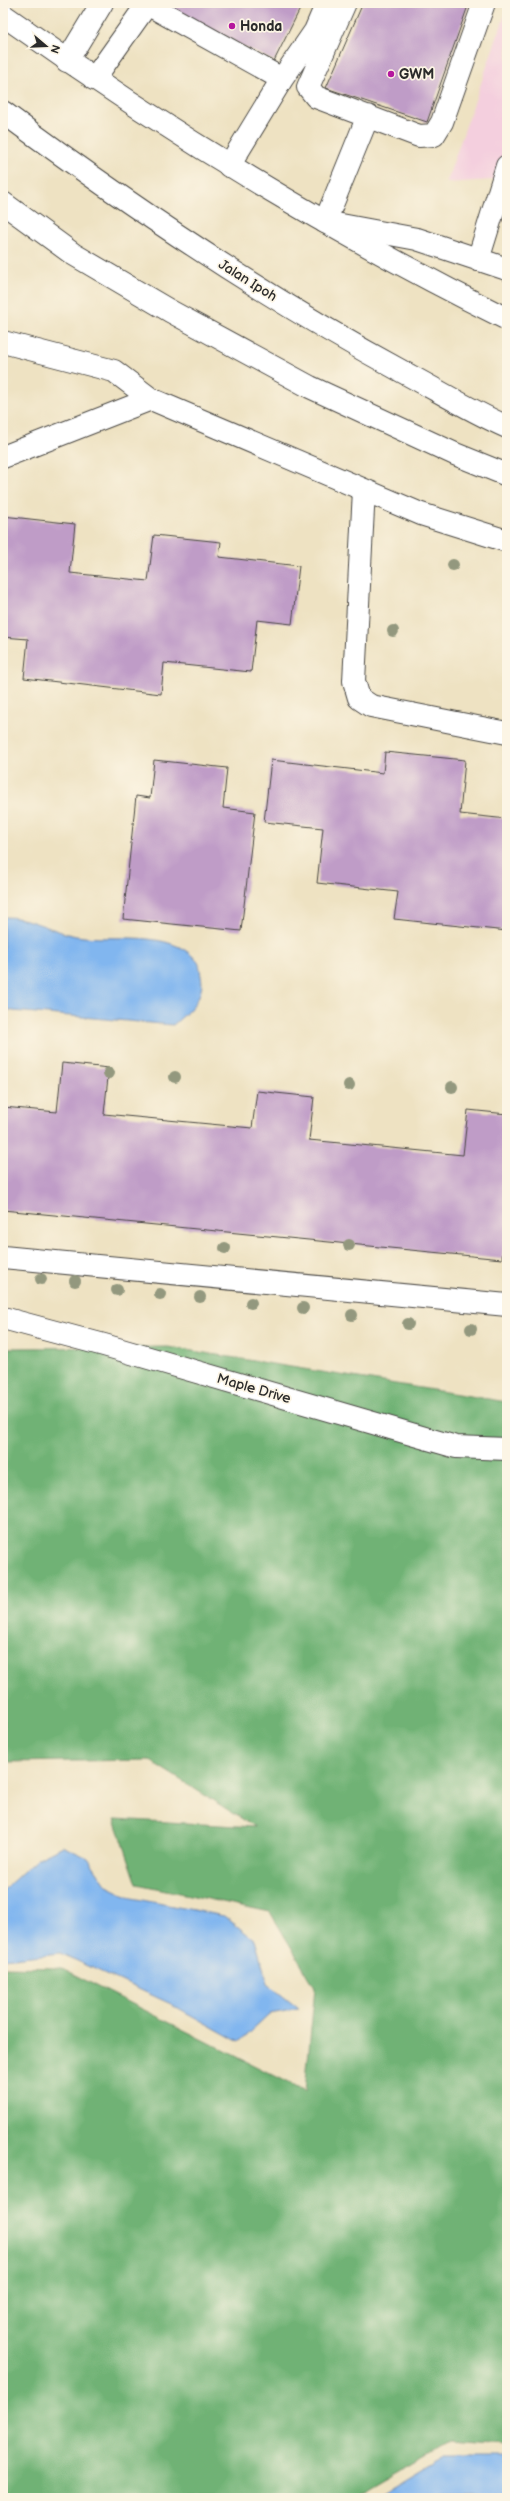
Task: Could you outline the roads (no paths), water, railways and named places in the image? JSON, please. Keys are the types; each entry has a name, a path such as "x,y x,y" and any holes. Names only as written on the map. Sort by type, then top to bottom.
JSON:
{"main road":[{"path":"67,61 102,3"},
{"path":"229,166 282,79 315,31 327,3"},
{"path":"345,3 308,87 316,97 419,136 434,135 442,122 484,3"},
{"path":"94,80 148,4 282,79"},
{"path":"3,15 94,80 229,166 326,222 507,319"},
{"name":"Jalan Ipoh","path":"3,112 104,186 211,257 348,342 507,427"},
{"path":"326,222 368,116"},
{"path":"478,260 507,166"},
{"path":"3,203 73,254 177,315 310,387 454,454 507,475"},
{"path":"326,222 417,238 507,269"},
{"path":"3,342 114,371 151,399 421,514 507,541"},
{"path":"3,458 151,399"},
{"path":"364,490 354,681 359,698 371,706 507,733"},
{"path":"3,1257 507,1305"},
{"name":"Maple Drive","path":"3,1318 456,1447 507,1449"}],"water":[{"path":"3,917 12,917 30,921 76,936 140,938 172,944 186,951 198,962 202,984 201,991 190,1009 173,1025 13,1011 3,1008"},
{"path":"62,1846 88,1858 107,1886 132,1898 224,1916 255,1940 268,1984 299,2009 269,2014 239,2042 171,2004 60,1953 3,1959 3,1890 37,1859"},
{"path":"443,2457 507,2457 507,2498 375,2498"}],"place":[{"name":"Honda","path":"232,26"},
{"name":"GWM","path":"391,74"}]}
